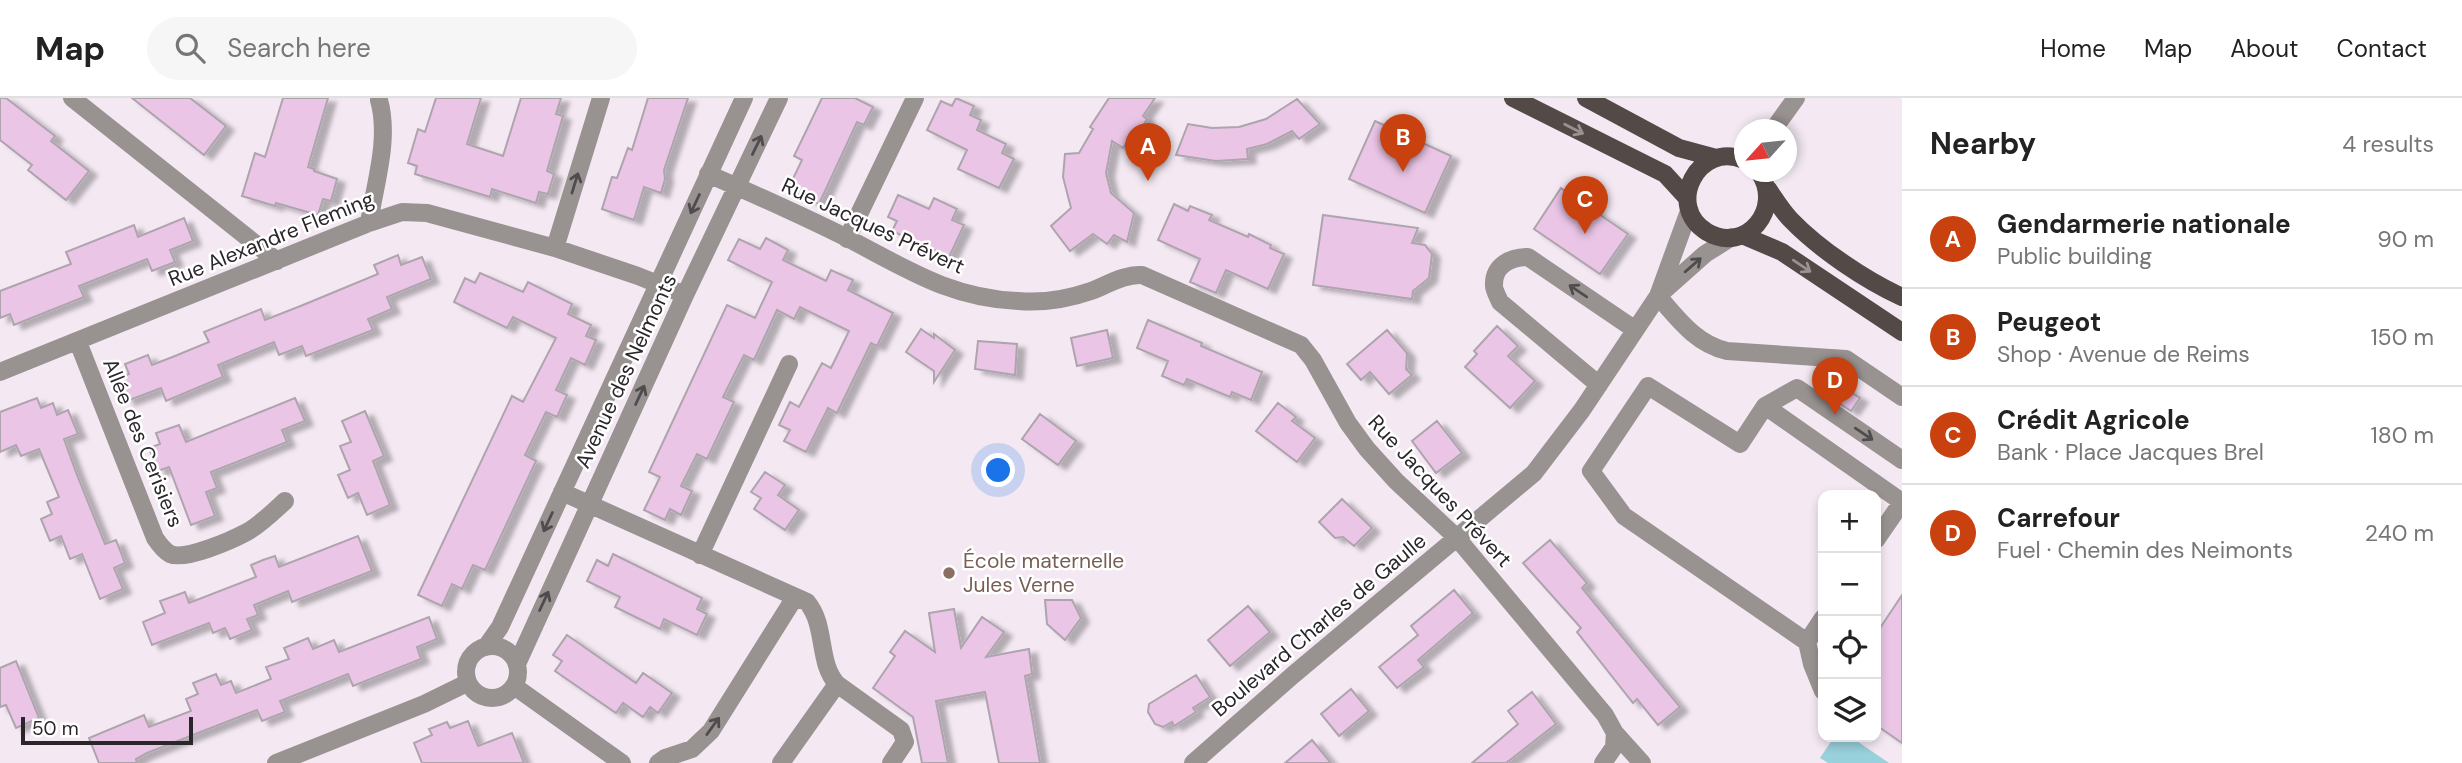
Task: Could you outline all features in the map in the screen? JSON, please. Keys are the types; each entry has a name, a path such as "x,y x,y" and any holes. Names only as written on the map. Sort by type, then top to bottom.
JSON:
{"main road":[{"path":"1513,98 1665,174 1688,204 1696,223 1706,232 1719,237 1737,236 1754,228 1763,217 1768,204 1768,190"},
{"path":"1586,98 1679,148 1716,158"},
{"path":"1688,204 1689,184 1695,172 1704,163 1716,158 1734,158"},
{"path":"1764,182 1790,219 1831,253 1886,290 1902,297"},
{"path":"1737,236 1783,252 1902,332"}],"street":[{"path":"73,98 277,261"},
{"path":"555,248 601,98"},
{"name":"Avenue des Nelmonts","path":"467,683 466,667 469,659 473,653 486,647 500,626 744,98"},
{"name":"Avenue des Nelmonts","path":"514,686 517,664 525,641 779,98"},
{"path":"847,239 915,98"},
{"path":"1781,119 1796,98"},
{"path":"369,223 384,131 379,100"},
{"name":"Rue Jacques Prévert","path":"708,174 847,239 933,283 964,294 1019,302 1054,300 1091,291 1127,276 1142,275 1293,340 1306,350 1348,423 1367,449 1396,481 1457,538 1642,763"},
{"name":"Boulevard Charles de Gaulle","path":"1658,296 1688,204"},
{"name":"Rue Alexandre Fleming","path":"0,372 369,223 388,216 414,212 555,248 658,283 685,295"},
{"name":"Boulevard Charles de Gaulle","path":"1193,763 1293,675 1534,473 1599,385 1658,296 1705,254 1737,236"},
{"path":"1599,385 1500,302 1494,286 1498,268 1513,257 1528,257 1634,329"},
{"path":"1658,296 1692,334 1713,348 1846,359 1902,397"},
{"name":"Allée des Cerisiers","path":"78,342 155,538 162,548 170,554 185,556 233,539 260,524 285,501"},
{"path":"700,555 789,364"},
{"path":"1818,679 1807,642 1624,516 1591,471 1648,386 1740,444 1765,406 1797,388 1902,460"},
{"path":"1765,406 1902,502 1881,533"},
{"path":"562,492 807,603 816,612 828,674 837,684 901,730 905,743 891,763"},
{"path":"658,763 692,749 710,731 795,597"},
{"path":"1807,642 1818,626"},
{"path":"486,647 501,648 513,657 517,664"},
{"path":"276,763 415,708 467,683 472,690 486,698 502,697 514,686 612,760"},
{"path":"781,763 837,684"},
{"path":"1603,763 1614,747 1615,733"}],"water":[{"path":"1831,742 1858,742 1889,763 1828,763 1820,758"}],"building":[{"path":"0,98 6,98 55,136 51,141 89,171 66,200 28,170 32,165 0,140"},
{"path":"132,98 190,98 226,126 204,155"},
{"path":"283,98 328,98 308,167 337,179 331,201 323,199 318,215 242,196 255,153 265,157"},
{"path":"436,98 481,98 467,144 503,156 521,98 561,98 556,114 563,116 547,171 554,174 548,194 539,192 536,203 492,189 490,197 415,174 417,166 408,163 418,129 425,132"},
{"path":"648,98 688,98 664,170 665,179 661,193 644,187 634,220 602,209 612,177 617,178 628,148 632,150"},
{"path":"822,98 855,98 873,107 864,125 857,122 819,204 788,189 802,160 794,156"},
{"path":"956,98 974,106 970,115 981,120 977,130 1006,144 1002,153 1014,159 999,188 958,169 967,150 927,130 941,101 952,106"},
{"path":"1109,98 1155,98 1143,116 1147,119 1135,139 1131,136 1123,148 1112,141 1106,173 1111,193 1134,213 1127,242 1114,235 1107,244 1093,234 1070,251 1051,226 1071,208 1063,177 1065,154 1079,153 1093,129 1090,127"},
{"path":"1297,99 1320,124 1299,139 1292,131 1267,144 1247,149 1248,159 1216,161 1176,155 1188,124 1212,128 1239,127 1266,119"},
{"path":"1375,121 1451,156 1425,213 1349,179"},
{"path":"1561,188 1628,234 1600,274 1534,229"},
{"path":"898,195 929,209 934,198 957,209 952,220 964,225 949,257 892,231 897,221 888,217"},
{"path":"1174,204 1188,211 1190,206 1212,215 1209,220 1248,237 1249,234 1284,254 1268,289 1226,270 1216,293 1190,282 1200,259 1158,240"},
{"path":"1323,215 1418,228 1412,243 1425,245 1432,254 1429,278 1413,291 1412,299 1313,285"},
{"path":"184,218 193,241 170,250 175,262 152,271 147,259 79,286 84,297 14,325 10,314 0,318 0,291 71,264 66,252 134,225 138,237"},
{"path":"766,238 788,250 783,260 826,281 831,270 853,280 848,290 893,313 877,346 871,343 837,413 828,408 806,452 784,441 790,430 779,425 790,402 799,407 822,363 831,368 849,331 800,307 794,319 777,310 754,360 744,355 723,397 734,402 707,459 697,454 681,486 692,491 681,515 670,509 665,520 644,510 660,477 649,472 727,305 755,318 772,282 728,260 739,239 760,249"},
{"path":"398,255 401,265 422,257 431,279 387,297 392,309 368,319 373,330 306,356 302,346 279,355 274,342 218,365 223,377 166,401 161,388 127,401 118,378 129,374 125,364 148,355 152,365 209,342 204,332 261,309 265,320 303,305 378,274 374,265"},
{"path":"480,273 523,292 528,282 572,304 568,314 591,325 586,336 596,340 585,365 571,358 556,390 567,395 557,417 546,412 525,455 536,461 485,570 473,565 462,589 452,584 442,606 418,595 512,396 523,402 556,338 513,317 507,328 454,302 465,278 475,283"},
{"path":"1148,320 1262,372 1251,400 1232,392 1230,397 1187,379 1184,385 1162,376 1168,361 1137,348"},
{"path":"1497,326 1518,346 1508,356 1535,381 1510,408 1465,367 1477,354 1474,351"},
{"path":"921,329 934,338 934,334 955,350 934,382 934,371 906,352"},
{"path":"1107,330 1113,358 1077,366 1071,338"},
{"path":"1387,330 1407,353 1406,369 1412,375 1389,394 1370,372 1361,380 1347,364"},
{"path":"978,341 1017,344 1015,375 975,369"},
{"path":"1843,387 1860,398 1851,411 1834,400"},
{"path":"37,398 41,408 53,403 57,415 68,410 78,434 64,439 77,475 105,544 116,540 125,563 114,568 123,589 100,599 82,554 70,559 61,536 50,541 41,519 52,514 47,502 59,497 39,449 21,456 16,445 0,452 0,412"},
{"path":"295,398 305,421 282,430 287,442 211,472 217,488 206,492 215,516 191,525 169,467 158,471 149,448 160,444 156,433 179,425 186,442"},
{"path":"1278,403 1296,417 1292,421 1315,438 1297,462 1256,431"},
{"path":"365,411 384,456 373,461 390,505 367,515 358,493 348,498 338,475 350,470 340,446 351,442 342,421"},
{"path":"1040,414 1076,441 1058,465 1022,439"},
{"path":"1437,421 1462,453 1436,473 1412,441"},
{"path":"765,472 785,485 778,495 799,510 785,530 754,509 761,498 751,492"},
{"path":"1342,499 1372,528 1354,546 1343,537 1335,538 1319,522"},
{"path":"358,536 372,571 292,602 288,591 254,605 258,615 247,619 252,630 230,639 225,628 213,633 209,623 152,645 143,622 165,613 160,601 185,592 189,603 256,577 251,565 263,560 275,556 279,567"},
{"path":"1550,540 1587,583 1582,588 1680,707 1658,725 1637,699 1633,703 1577,632 1581,628 1523,563"},
{"path":"613,554 702,598 697,609 707,614 697,635 664,619 660,629 615,607 620,597 587,581 597,560 608,566"},
{"path":"1454,590 1473,613 1418,660 1424,667 1397,688 1379,667 1418,635 1411,626"},
{"path":"1902,595 1902,743 1881,728 1881,626"},
{"path":"1045,600 1072,600 1081,618 1065,640 1047,624"},
{"path":"1248,606 1270,632 1230,666 1208,640"},
{"path":"954,609 961,648 982,617 1004,632 986,657 1029,649 1032,674 1025,676 1040,763 999,763 985,692 936,701 948,763 922,763 913,717 873,688 895,656 890,652 905,631 935,652 929,613"},
{"path":"429,617 437,639 417,647 421,659 353,686 348,674 280,701 285,712 262,721 257,710 147,753 136,759 137,763 99,763 89,738 144,715 149,727 191,711 186,699 198,694 193,683 216,674 221,685 231,681 236,693 271,679 266,667 289,659 284,648 308,638 313,649 334,640 339,652"},
{"path":"567,635 636,683 643,673 672,693 658,713 650,707 643,717 623,703 616,713 555,671 562,661 553,655"},
{"path":"16,661 39,718 16,728 6,705 0,707 0,668"},
{"path":"1196,675 1210,697 1193,708 1196,712 1174,726 1172,722 1163,727 1155,724 1148,712 1149,704"},
{"path":"1351,689 1369,711 1339,736 1321,714"},
{"path":"1532,692 1556,724 1506,763 1472,763 1518,724 1508,711"},
{"path":"468,721 478,746 512,733 524,763 422,763 414,743 432,735 429,729 447,722 450,728"},
{"path":"1312,740 1331,763 1285,763"}],"place":[{"name":"Peugeot","path":"1403,172"},
{"name":"Gendarmerie nationale","path":"1148,181"},
{"name":"Crédit Agricole","path":"1585,234"},
{"name":"Carrefour","path":"1835,415"},
{"name":"École maternelle Jules Verne","path":"949,573"}]}
